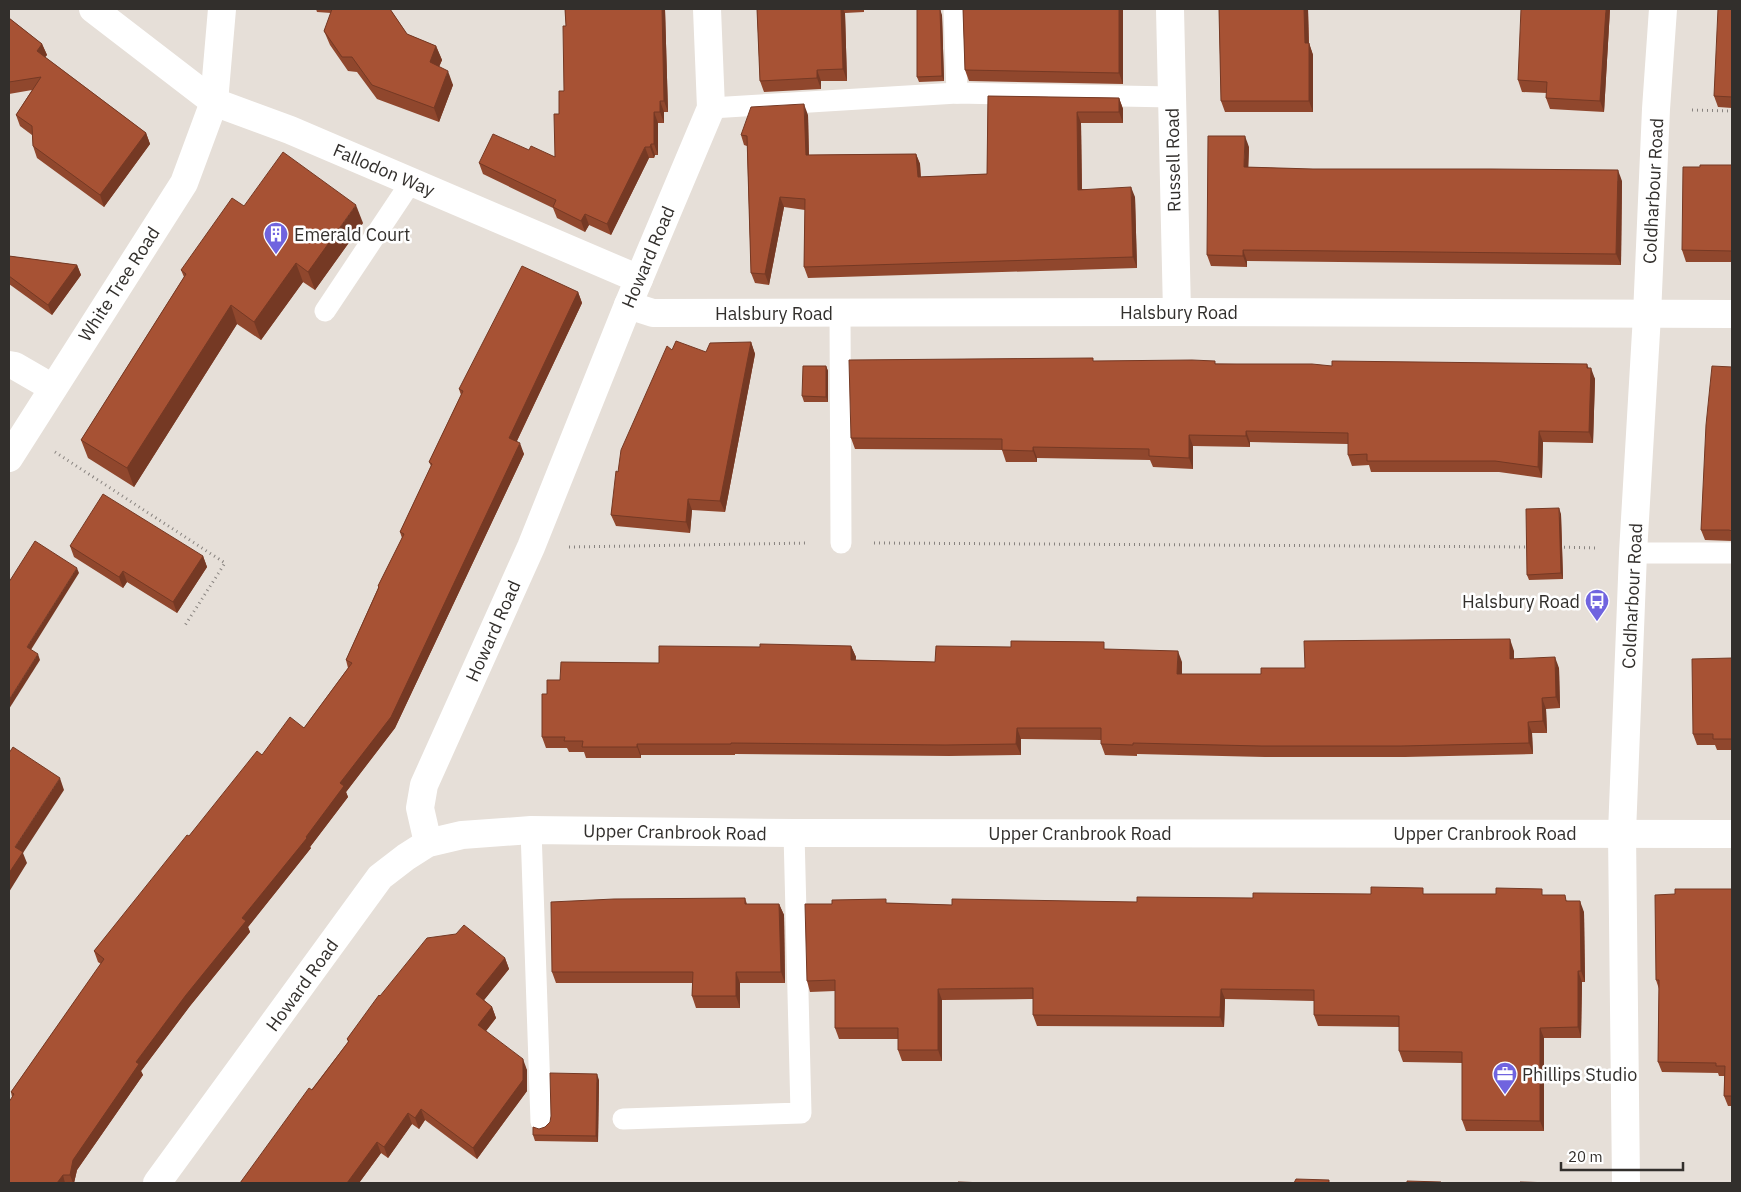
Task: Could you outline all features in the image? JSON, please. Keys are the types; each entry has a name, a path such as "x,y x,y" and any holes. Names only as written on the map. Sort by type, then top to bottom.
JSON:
{"street":[{"name":"Fallodon Way","path":"93,9 214,102 290,130 639,279"},
{"path":"214,102 222,9"},
{"name":"Howard Road","path":"157,1183 380,877 406,856 428,843 420,808 424,785 531,547 628,305 710,108 708,9"},
{"name":"Russell Road","path":"1170,9 1177,312"},
{"name":"Coldharbour Road","path":"1626,1183 1622,833 1634,550 1656,109 1663,9"},
{"name":"White Tree Road","path":"9,458 184,183 214,102"},
{"name":"Halsbury Road","path":"628,305 653,313 1732,314"},
{"path":"9,365 15,366 53,388"},
{"name":"Upper Cranbrook Road","path":"428,843 462,835 531,830 794,833 1732,834"}],"lane":[{"path":"954,9 957,94"},
{"path":"710,108 957,94 1172,97"},
{"path":"325,311 411,182"},
{"path":"840,312 841,542"},
{"path":"1634,550 1732,553"},
{"path":"531,830 541,1122"},
{"path":"623,1119 801,1113 794,833"}],"path":[{"path":"25,432 225,563 184,627"},
{"path":"531,547 841,542 1535,547"},
{"path":"1555,547 1634,550"}],"building":[{"path":"332,9 390,9 407,34 436,46 430,62 448,71 434,108 372,85 352,57 342,57 324,31"},
{"path":"565,9 662,9 664,101 660,101 660,112 654,112 654,144 651,144 650,147 645,147 607,224 585,214 581,221 553,207 556,200 479,163 493,134 529,150 531,146 555,157 554,114 559,114 559,91 564,91 563,26 566,26"},
{"path":"757,9 841,9 843,69 817,70 817,78 760,81"},
{"path":"917,9 940,9 942,76 917,77"},
{"path":"963,9 1119,9 1119,73 965,70"},
{"path":"1219,9 1304,9 1305,43 1309,43 1309,101 1221,101"},
{"path":"1521,9 1606,9 1600,101 1546,98 1547,82 1518,80"},
{"path":"1718,9 1732,9 1732,97 1714,96"},
{"path":"9,18 42,44 37,51 146,133 100,195 33,146 32,126 16,115 41,77 9,82"},
{"path":"988,96 1119,98 1119,112 1077,112 1078,190 1131,187 1133,257 804,267 805,199 780,197 765,274 751,273 747,136 741,135 751,107 804,104 806,155 916,154 918,177 987,174"},
{"path":"1208,136 1245,136 1244,167 1618,170 1616,254 1243,250 1243,256 1207,255"},
{"path":"283,152 356,205 308,272 296,263 254,322 231,305 127,468 81,440 186,274 181,270 232,198 244,206"},
{"path":"1700,165 1732,165 1732,251 1682,250 1683,167 1700,167"},
{"path":"9,256 77,265 48,305 9,276"},
{"path":"522,266 578,292 509,438 520,443 391,717 340,783 344,786 307,838 242,918 246,921 186,995 136,1062 139,1064 73,1160 70,1175 63,1175 57,1183 9,1183 9,1102 14,1094 11,1092 104,959 94,951 257,751 262,755 290,717 304,728 352,663 346,660 378,586 404,534 400,532 432,464 429,462 463,391 459,389"},
{"path":"676,341 706,352 710,343 751,342 720,501 688,499 686,522 611,515 616,471 618,472 621,450 667,346 672,350"},
{"path":"1093,358 1093,361 1192,360 1215,361 1215,364 1312,364 1332,366 1332,361 1587,364 1587,368 1591,368 1589,432 1539,431 1538,467 1495,461 1367,461 1367,454 1348,455 1348,433 1246,431 1246,436 1189,435 1189,458 1149,456 1149,449 1033,447 1033,451 1002,450 1002,439 851,438 849,360"},
{"path":"803,366 826,366 826,397 802,396"},
{"path":"1712,366 1732,367 1732,531 1701,530 1706,425"},
{"path":"103,494 203,556 173,602 123,571 119,577 70,546"},
{"path":"1559,508 1561,573 1527,575 1526,509"},
{"path":"35,541 77,568 27,647 38,654 9,700 9,582"},
{"path":"1510,639 1510,659 1555,657 1556,697 1542,698 1543,721 1528,722 1529,743 1401,746 1101,744 1101,728 1017,728 1016,744 731,743 637,744 637,747 582,747 583,741 564,741 565,737 542,737 542,694 547,694 547,680 560,680 561,662 659,663 659,646 760,647 760,644 851,646 851,660 935,662 936,646 1011,647 1011,641 1104,642 1104,649 1178,651 1177,674 1261,674 1261,668 1305,668 1304,641"},
{"path":"1732,658 1732,739 1713,739 1713,734 1693,734 1692,659"},
{"path":"13,747 60,778 15,847 23,852 9,873 9,753"},
{"path":"1371,887 1423,888 1423,894 1496,894 1496,888 1542,889 1542,895 1565,895 1566,901 1580,901 1581,971 1578,971 1578,1027 1540,1028 1540,1121 1462,1120 1462,1052 1399,1051 1399,1016 1314,1015 1314,990 1221,989 1220,1017 1033,1015 1033,988 938,989 938,1050 898,1050 898,1028 835,1028 835,980 807,981 805,904 832,904 832,900 886,899 886,903 952,905 952,899 1137,902 1137,897 1253,898 1253,893 1371,894"},
{"path":"1675,889 1732,889 1732,1096 1724,1096 1725,1066 1716,1066 1716,1063 1658,1062 1659,980 1656,980 1655,895 1675,894"},
{"path":"745,898 745,904 779,904 781,972 736,972 736,996 692,996 693,972 552,972 551,902 614,899"},
{"path":"464,925 505,958 476,994 492,1007 478,1025 523,1059 523,1080 473,1148 421,1109 415,1118 408,1113 384,1147 377,1142 347,1183 240,1183 309,1088 312,1090 349,1041 347,1039 379,995 427,938 456,934"},
{"path":"550,1073 597,1074 596,1136 533,1135 533,1127 539,1129 545,1127 550,1122"},
{"path":"1296,1179 1329,1180 1329,1183 1294,1183"},
{"path":"1407,1181 1441,1182 1441,1183 1407,1183"},
{"path":"1520,1182 1554,1183 1520,1183"}],"place":[{"name":"Emerald Court","path":"276,255"},
{"name":"Halsbury Road","path":"1597,622"},
{"name":"Phillips Studio","path":"1505,1095"}]}
